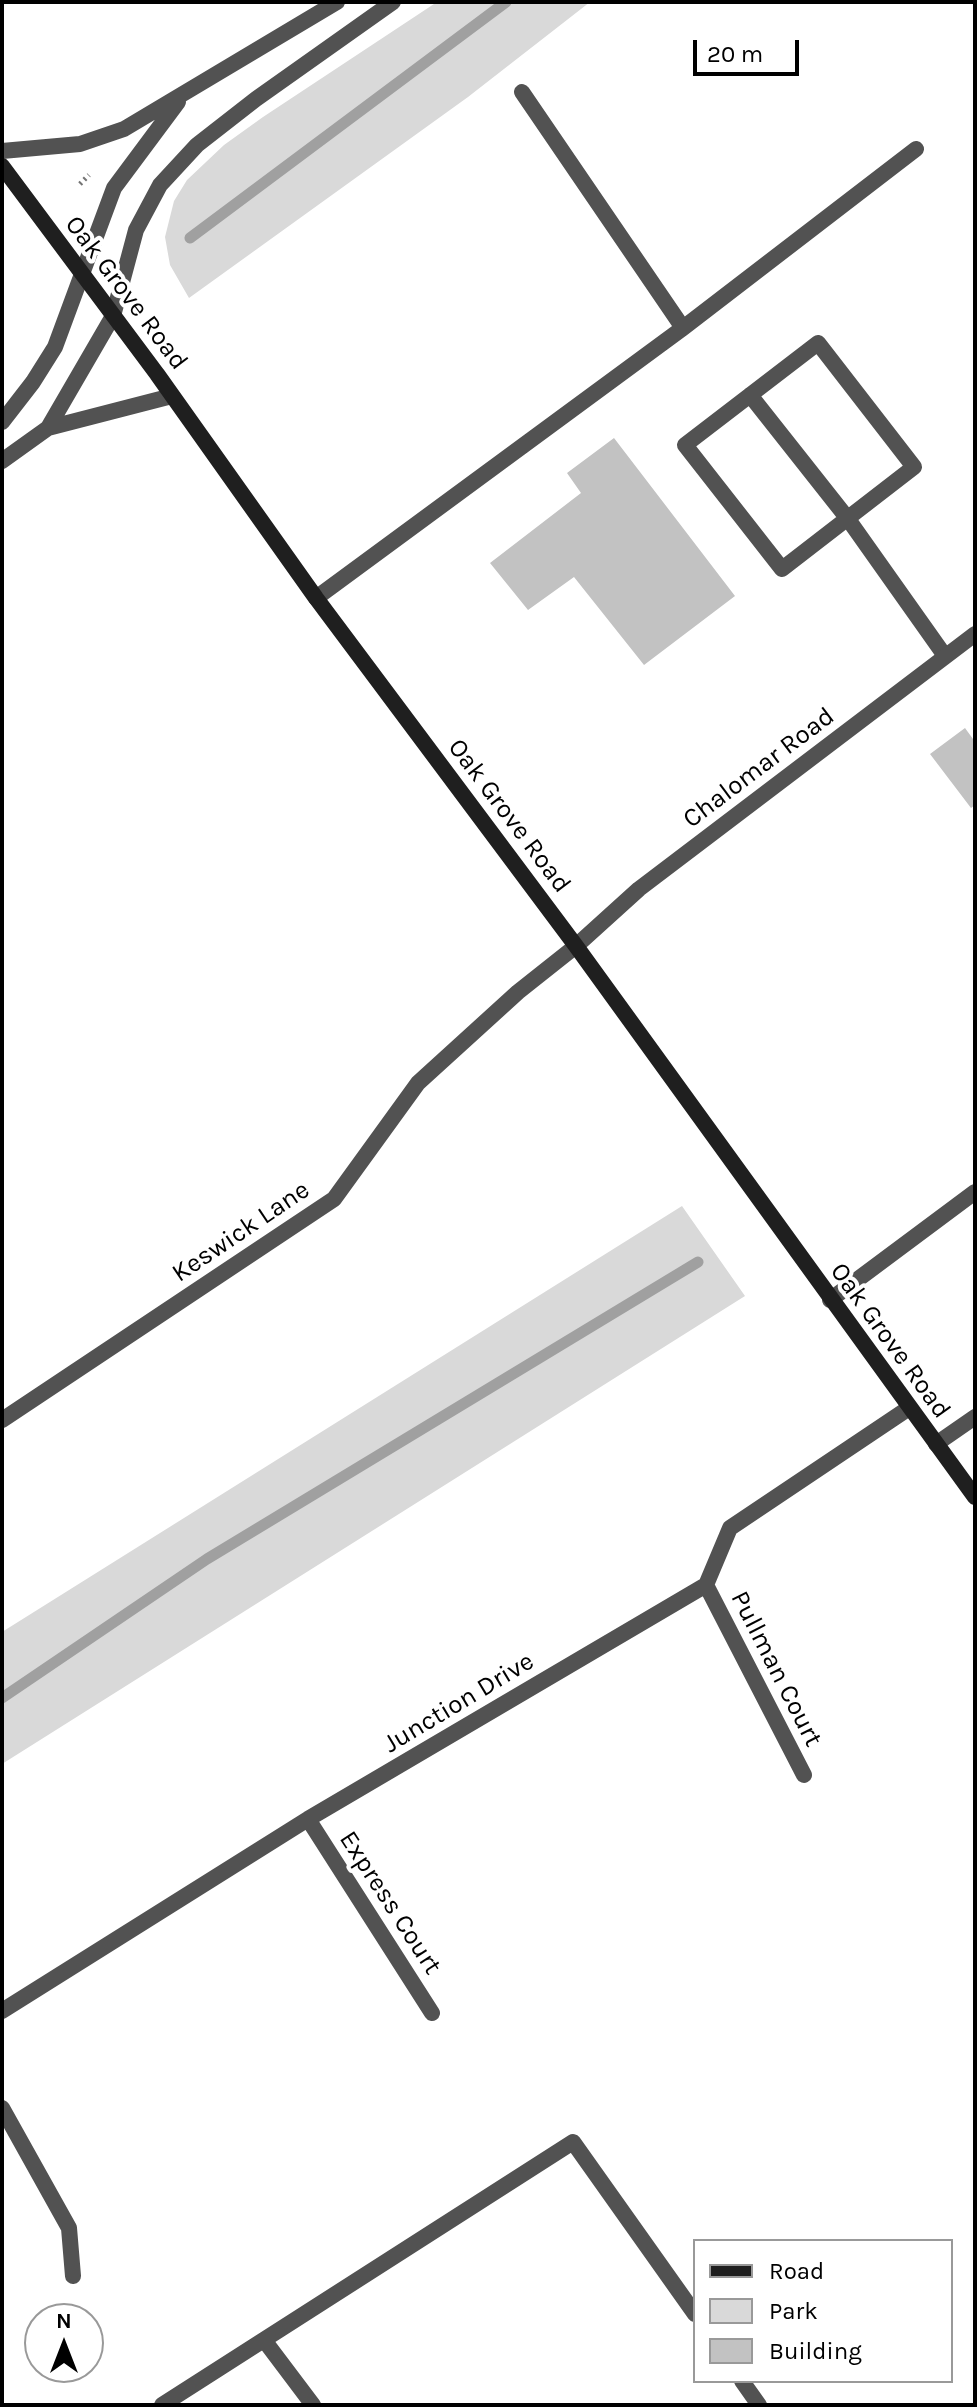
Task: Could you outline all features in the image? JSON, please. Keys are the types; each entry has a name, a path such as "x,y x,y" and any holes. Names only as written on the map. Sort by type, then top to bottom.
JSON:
{"main road":[{"name":"Oak Grove Road","path":"2,166 316,598 576,946 975,1497"}],"street":[{"path":"2,151 80,144 124,129 337,2"},
{"path":"48,428 113,316 136,230 160,185 209,136 256,99 393,2"},
{"path":"522,92 683,328"},
{"path":"2,422 55,347 114,188 181,97"},
{"path":"316,598 683,328 916,149"},
{"path":"818,343 914,467 848,519 782,569 685,445 818,343"},
{"path":"750,395 848,519 945,656"},
{"path":"2,461 48,428 172,396"},
{"name":"Chalomar Road","path":"576,946 639,889 975,634"},
{"name":"Keswick Lane","path":"2,1420 334,1199 418,1083 518,992 576,946"},
{"path":"830,1300 975,1192"},
{"path":"706,1585 730,1528 909,1408"},
{"path":"936,1444 975,1417"},
{"name":"Pullman Court","path":"706,1585 804,1775"},
{"name":"Junction Drive","path":"2,2011 308,1819 706,1585"},
{"name":"Express Court","path":"308,1819 432,2013"},
{"path":"2,2108 69,2228 73,2276"},
{"path":"162,2405 573,2142 693,2311"},
{"path":"264,2340 313,2405"},
{"path":"743,2383 759,2405"}],"path":[{"path":"80,184 89,175"}],"green space":[{"path":"437,2 590,2 468,97 189,298 170,265 165,237 174,201 187,180 224,145 263,117"},
{"path":"682,1206 745,1296 2,1764 2,1632"}],"building":[{"path":"614,438 735,596 644,665 574,577 528,610 490,563 581,493 567,473"},
{"path":"965,728 973,739 975,737 975,805 971,808 930,754"}],"waterway":[{"path":"190,238 506,2"},
{"path":"2,1698 207,1559 698,1262"}]}
